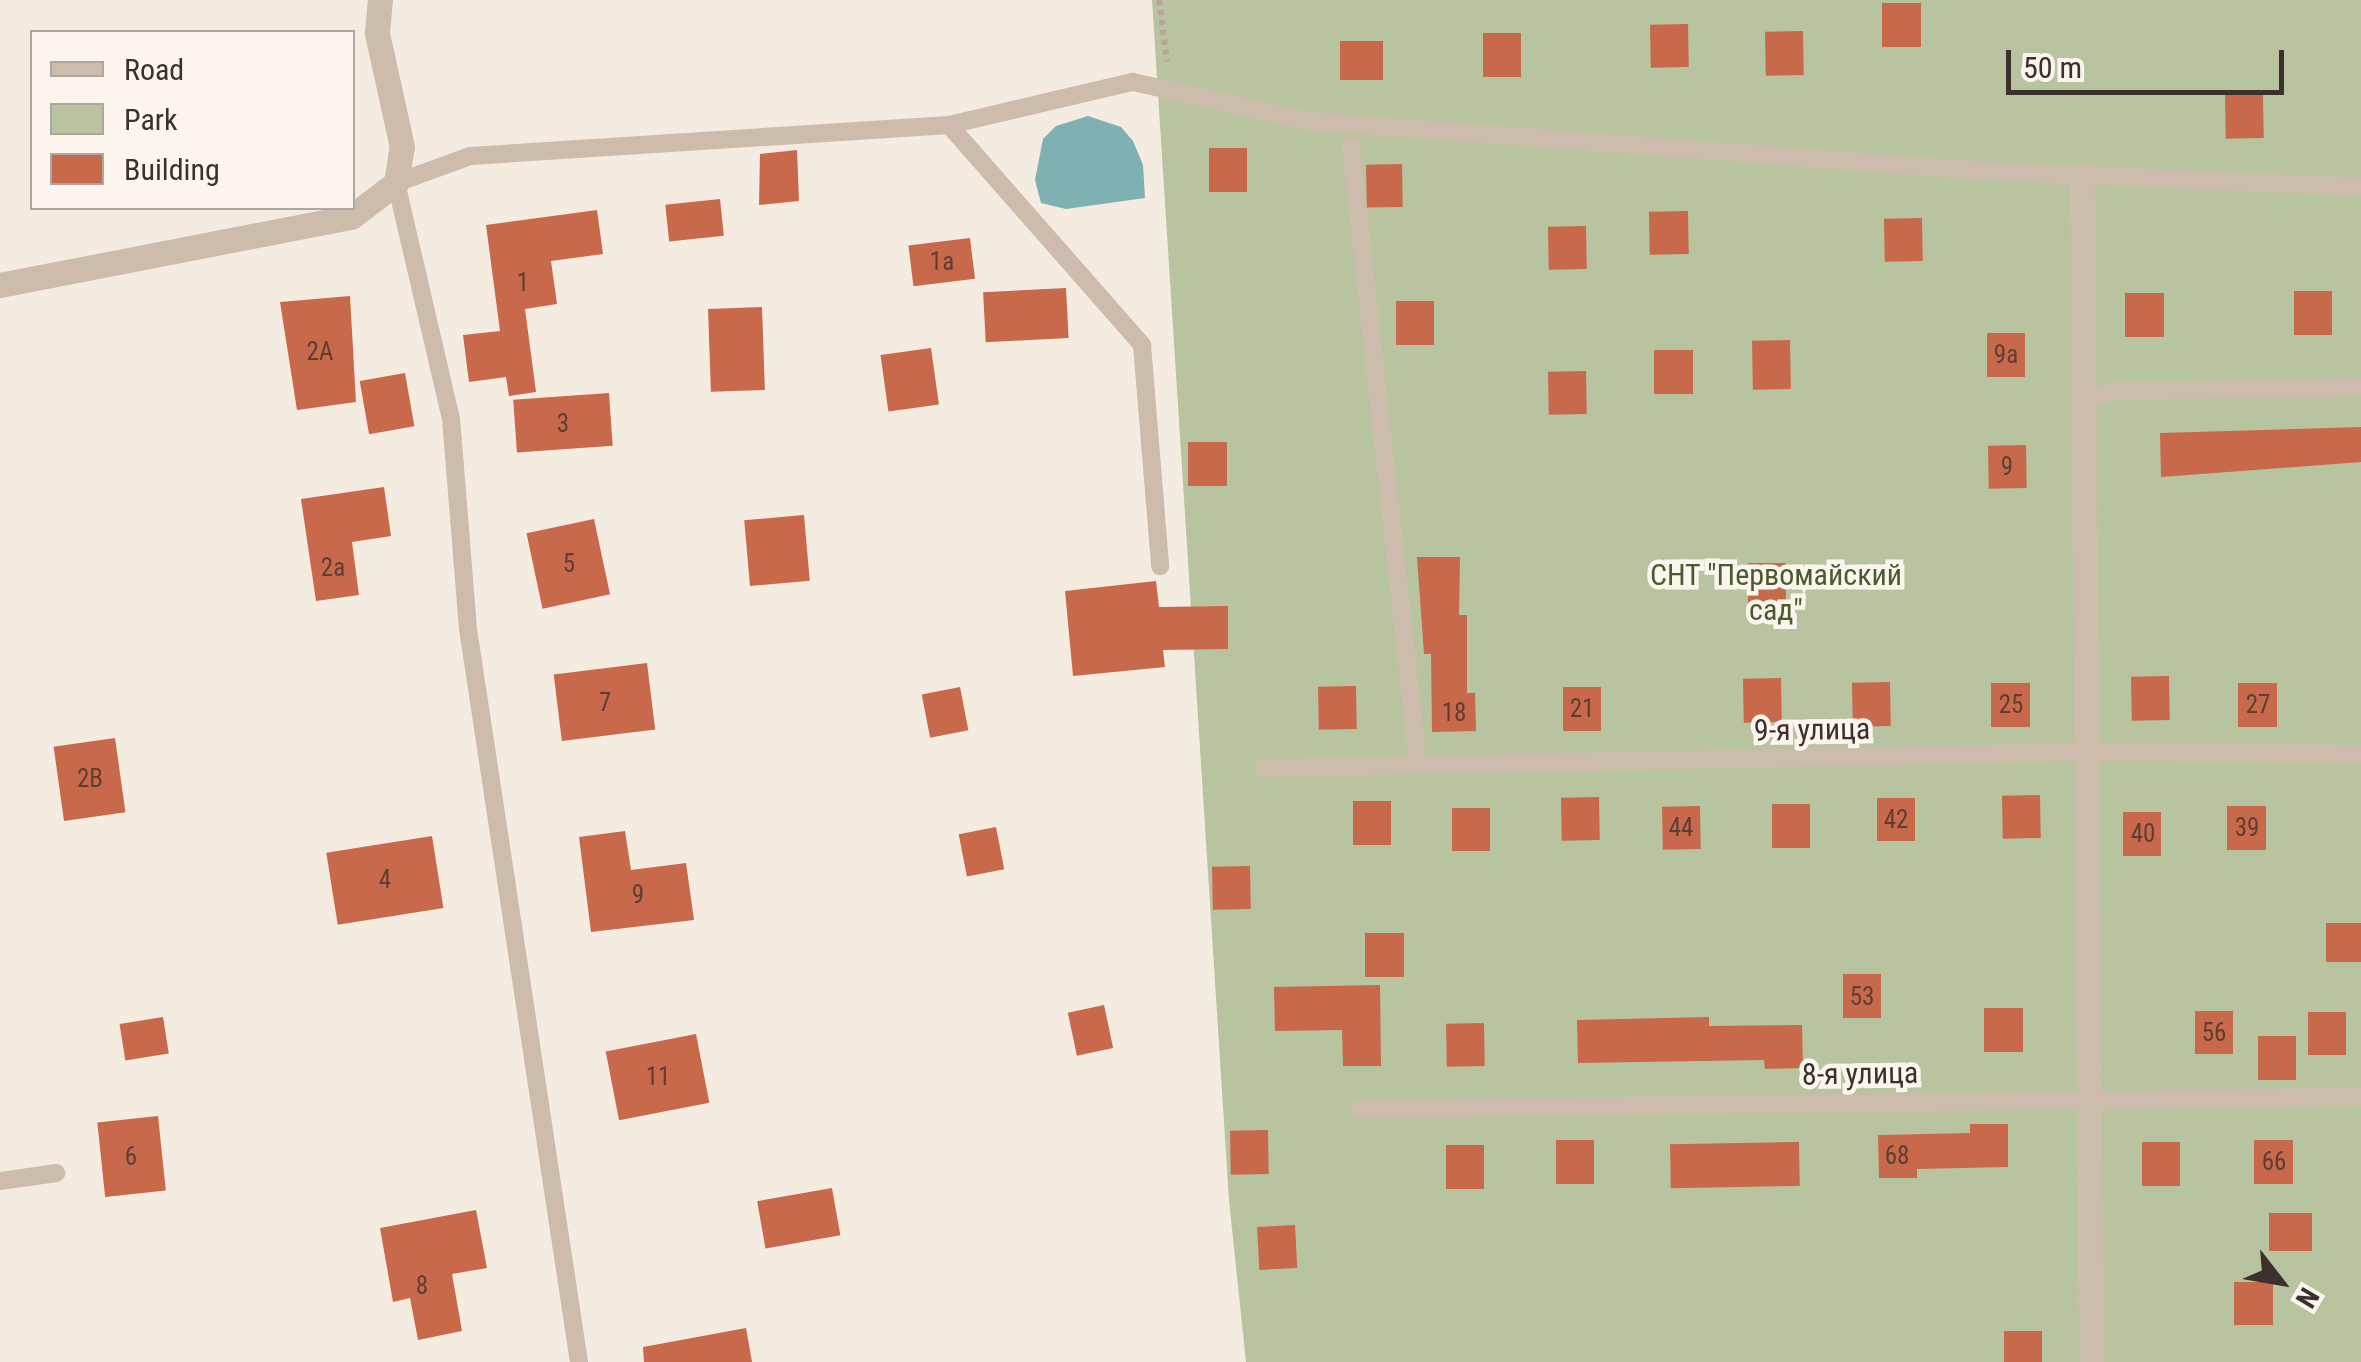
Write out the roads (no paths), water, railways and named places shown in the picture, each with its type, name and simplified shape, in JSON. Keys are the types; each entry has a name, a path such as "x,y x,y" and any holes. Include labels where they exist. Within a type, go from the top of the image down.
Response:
{"street":[{"path":"0,284 351,217 396,183 402,148 377,33 380,0"},
{"path":"2082,174 2091,1362"}],"lane":[{"path":"579,1362 468,629 451,419 396,183 470,156 950,125 1133,82 1308,121 2082,174 2361,187"},
{"path":"950,125 1142,345 1160,566"},
{"path":"1351,146 1418,765"},
{"path":"2084,399 2117,391 2361,387"},
{"name":"9-я улица","path":"1264,768 2087,752 2361,754"},
{"name":"8-я улица","path":"1360,1109 2361,1097"},
{"path":"0,1180 56,1173"}],"water":[{"path":"1088,116 1121,127 1133,141 1143,165 1145,198 1066,209 1041,203 1035,180 1043,139 1056,126"}],"park label":[{"name":"СНТ \"Первомайский сад\"","path":"1776,592"}]}
